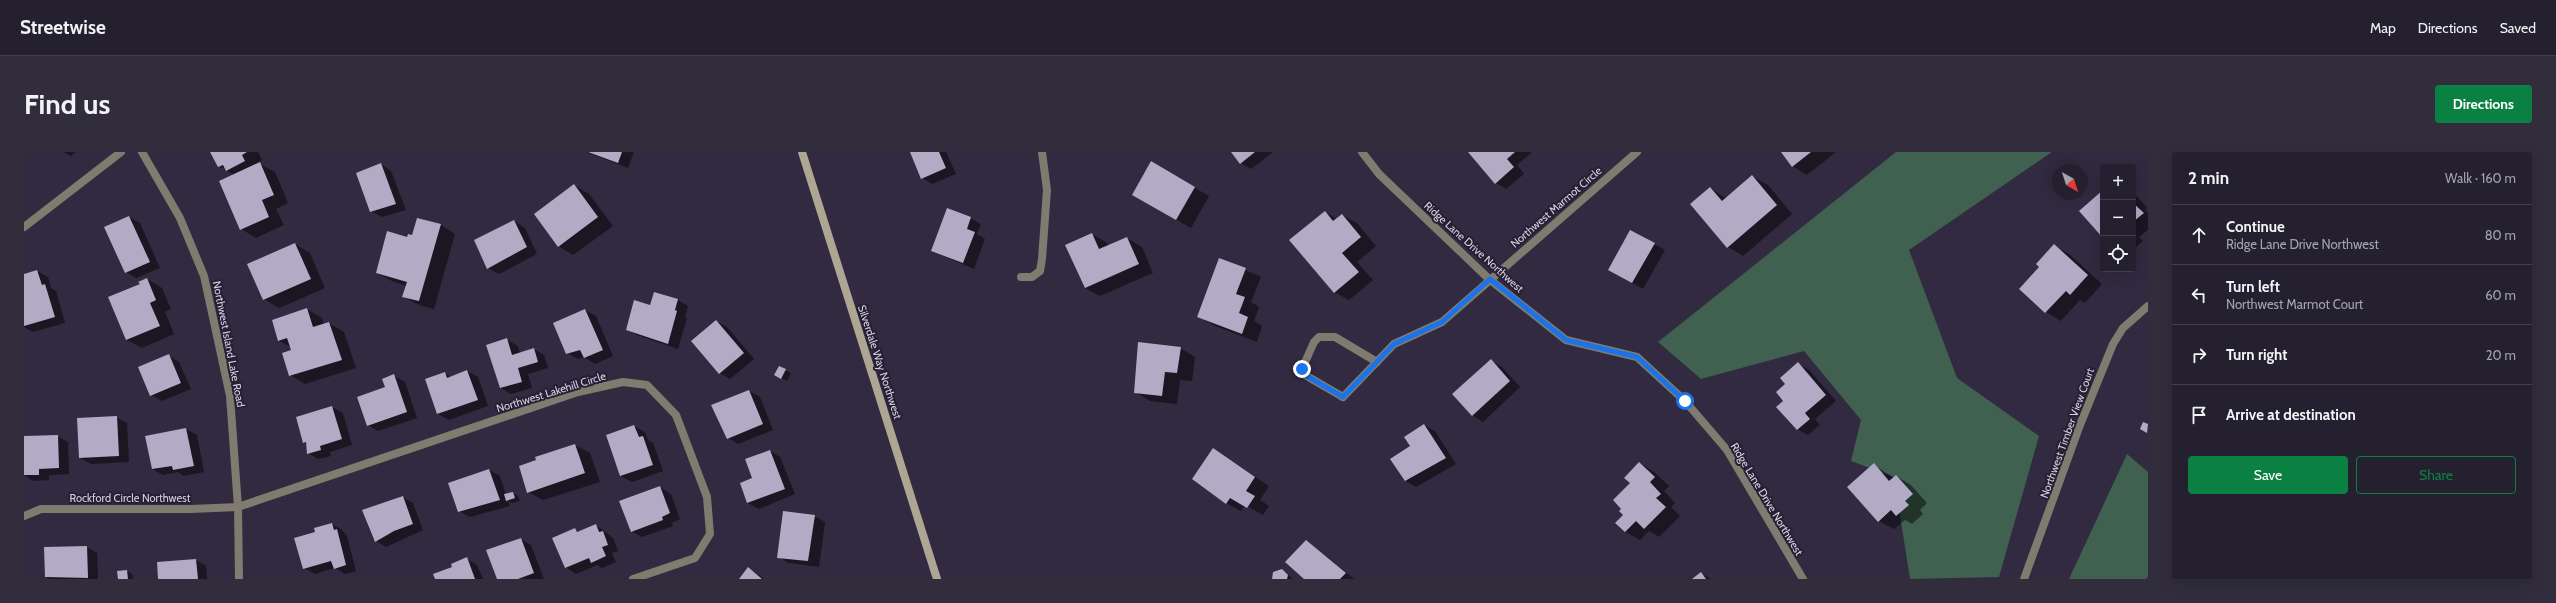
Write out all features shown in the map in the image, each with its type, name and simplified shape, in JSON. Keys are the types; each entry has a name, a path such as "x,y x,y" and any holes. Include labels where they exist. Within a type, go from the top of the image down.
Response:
{"main road":[{"name":"Silverdale Way Northwest","path":"802,152 937,579"}],"street":[{"path":"24,227 122,152"},
{"name":"Northwest Island Lake Road","path":"142,152 180,218 204,276 230,396 238,507 239,579"},
{"path":"1021,277 1032,277 1040,271 1047,190 1042,152"},
{"name":"Ridge Lane Drive Northwest","path":"1362,152 1379,174 1490,279 1566,340 1637,357 1685,401 1727,450 1803,579"},
{"name":"Northwest Marmot Circle","path":"1377,362 1335,337 1319,337 1314,342 1302,369 1305,375 1343,397 1377,362 1394,344 1442,322 1637,152"},
{"name":"Northwest Timber View Court","path":"2024,579 2080,424 2113,344 2124,328 2148,306"},
{"name":"Northwest Lakehill Circle","path":"238,507 578,392 622,382 647,385 676,415 707,498 710,534 695,558 633,579"},
{"name":"Rockford Circle Northwest","path":"24,516 41,509 192,509 238,507"}],"green space":[{"path":"1896,152 2052,152 1909,250 1957,378 2039,436 1999,577 1910,579 1894,477 1851,461 1861,420 1804,351 1701,379 1658,342"},
{"path":"2127,454 2148,472 2148,579 2069,579"}],"building":[{"path":"210,152 247,152 242,155 245,161 226,171 223,165 218,167"},
{"path":"588,152 622,152 618,163"},
{"path":"910,152 939,152 946,168 921,179"},
{"path":"1231,152 1255,152 1240,164"},
{"path":"1468,152 1515,152 1507,159 1514,167 1495,184"},
{"path":"1781,152 1811,152 1792,167"},
{"path":"1151,161 1195,187 1176,220 1132,195"},
{"path":"260,162 274,195 262,200 269,217 240,230 219,181"},
{"path":"381,163 396,204 370,212 356,173"},
{"path":"1752,175 1777,205 1727,248 1690,204 1710,187 1722,201"},
{"path":"574,184 598,217 558,247 534,214"},
{"path":"2100,193 2100,235 2079,211"},
{"path":"2136,206 2144,213 2136,219"},
{"path":"947,208 971,217 967,229 975,232 963,263 931,251"},
{"path":"1325,211 1333,221 1342,214 1361,237 1342,253 1359,272 1334,293 1289,240"},
{"path":"129,216 150,262 125,273 104,227"},
{"path":"417,218 441,224 419,301 402,297 407,282 376,273 387,231 407,237 408,234 412,235"},
{"path":"514,220 527,247 487,269 474,240"},
{"path":"1630,230 1655,243 1632,283 1608,270"},
{"path":"1092,233 1099,249 1127,237 1139,264 1085,288 1065,245"},
{"path":"295,243 311,279 263,300 247,264"},
{"path":"2054,244 2088,275 2070,295 2066,291 2045,313 2019,289 2039,267 2036,264"},
{"path":"1219,258 1246,268 1236,294 1245,297 1239,313 1248,317 1242,334 1197,317"},
{"path":"37,270 42,285 45,284 55,317 24,326 24,274"},
{"path":"147,278 156,300 150,303 160,326 126,340 108,297 140,284 138,282"},
{"path":"654,292 678,299 675,310 677,311 668,344 626,330 634,300 650,305"},
{"path":"307,308 313,327 329,322 342,360 289,376 282,353 291,350 287,338 278,341 272,320"},
{"path":"585,309 603,350 584,358 580,350 566,354 553,323"},
{"path":"716,320 744,353 719,374 691,341"},
{"path":"507,338 512,355 534,348 538,362 518,368 522,382 500,388 486,345"},
{"path":"1138,342 1181,347 1177,373 1165,372 1162,396 1134,393"},
{"path":"169,354 181,383 150,396 138,367"},
{"path":"1491,359 1510,381 1472,416 1452,394"},
{"path":"1798,362 1826,395 1805,413 1810,419 1797,430 1776,407 1783,401 1776,392 1785,384 1780,378"},
{"path":"779,366 786,369 781,379 774,375"},
{"path":"467,370 478,400 437,414 425,379 445,372 447,378"},
{"path":"394,374 407,412 367,426 357,397 385,387 382,379"},
{"path":"749,390 763,424 727,439 711,405"},
{"path":"332,406 342,439 320,446 321,450 307,454 306,442 303,443 296,417"},
{"path":"117,416 119,456 79,458 77,418"},
{"path":"2143,422 2148,424 2147,433 2140,429"},
{"path":"1424,424 1446,458 1405,481 1390,459 1410,446 1404,437"},
{"path":"634,425 639,437 643,436 653,465 620,476 606,435"},
{"path":"186,428 194,466 173,470 172,466 152,469 145,436"},
{"path":"58,435 59,468 39,469 39,475 24,475 24,436"},
{"path":"575,444 585,473 527,493 519,466 536,460 535,457"},
{"path":"1213,448 1255,477 1246,491 1255,496 1247,508 1230,498 1226,504 1192,479"},
{"path":"770,450 785,489 747,503 740,483 752,478 745,459"},
{"path":"1639,462 1655,477 1650,482 1661,494 1656,498 1666,507 1644,529 1636,521 1625,532 1615,523 1623,515 1619,511 1621,509 1613,500 1630,483 1624,478"},
{"path":"1874,463 1889,481 1896,475 1913,494 1905,501 1909,505 1896,516 1891,510 1878,522 1847,487"},
{"path":"489,469 500,500 458,512 448,483"},
{"path":"660,486 670,513 662,517 663,520 631,532 619,501"},
{"path":"513,492 515,498 506,501 504,494"},
{"path":"403,496 413,524 394,531 375,542 362,510"},
{"path":"783,511 815,515 808,561 777,558"},
{"path":"332,523 334,530 337,529 346,565 334,569 331,561 303,569 294,538 315,532 314,528"},
{"path":"596,524 599,532 603,531 608,545 602,547 606,556 591,563 589,558 565,568 552,538 575,528 577,532"},
{"path":"521,538 534,573 518,579 497,579 486,550"},
{"path":"1306,540 1346,573 1340,579 1304,579 1285,562"},
{"path":"87,546 88,578 45,577 44,547"},
{"path":"467,557 475,579 435,579 433,574 452,567 451,564"},
{"path":"196,559 198,579 158,579 157,562"},
{"path":"748,567 762,579 739,579"},
{"path":"1282,569 1288,575 1287,579 1272,579 1273,572"},
{"path":"127,570 128,579 118,579 117,571"},
{"path":"1701,572 1706,579 1692,579"}],"route":[{"path":"1302,369 1305,375 1343,397 1394,344 1442,322 1490,279 1566,340 1637,357 1685,401"}]}
